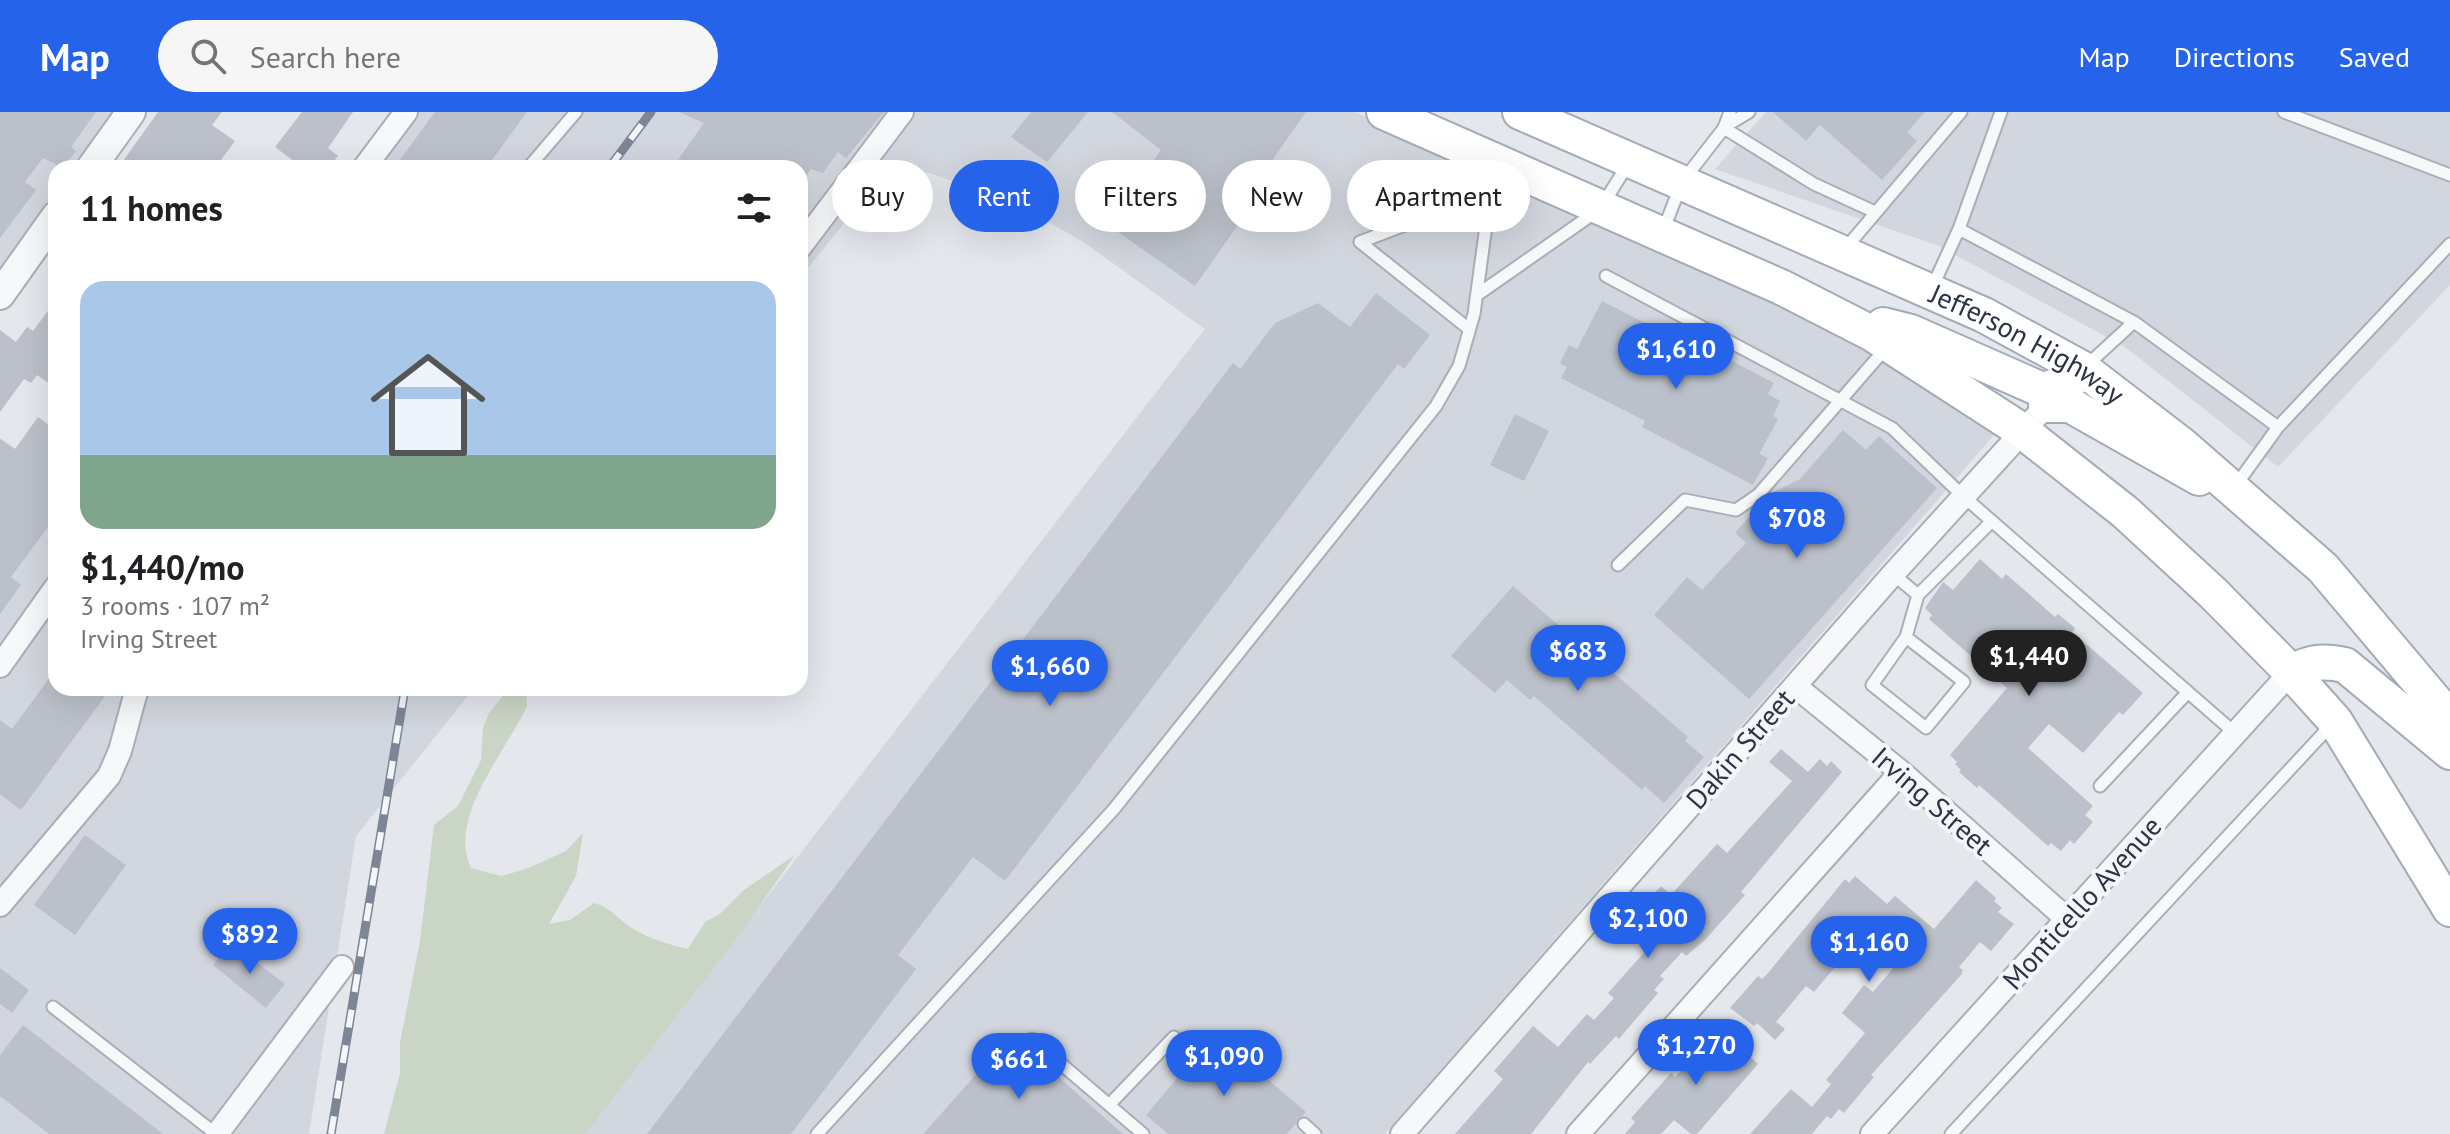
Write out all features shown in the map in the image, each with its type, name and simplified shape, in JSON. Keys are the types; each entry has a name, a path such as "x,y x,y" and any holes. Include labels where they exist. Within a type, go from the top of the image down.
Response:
{"main road":[{"path":"1384,112 1781,287 1889,344 2021,430 2125,512 2213,593 2335,721 2450,909"},
{"name":"Jefferson Highway","path":"1520,112 1984,315 2066,385 2233,488 2323,568 2447,710"},
{"path":"1851,323 1878,324 1911,332 2042,390 2066,385 2070,405 2207,483 2233,488"},
{"path":"2291,672 2310,662 2325,660 2345,665 2450,752"}],"street":[{"path":"97,160 131,112"},
{"path":"370,160 406,112"},
{"path":"808,236 902,112"},
{"path":"0,295 48,228"},
{"name":"Dakin Street","path":"1402,1134 1893,574 2021,430 2066,385"},
{"path":"0,666 48,598"},
{"name":"Monticello Avenue","path":"1872,1134 2291,672"},
{"name":"Irving Street","path":"1795,686 1901,772 2067,919"},
{"path":"0,905 109,776 120,751 135,696"},
{"path":"1578,1134 1901,772"},
{"path":"217,1134 342,967"}],"lane":[{"path":"535,160 576,112"},
{"path":"1661,235 1682,182 1724,128 1730,112"},
{"path":"1724,128 1749,112"},
{"path":"1843,253 1961,112"},
{"path":"1931,291 1959,229 2001,112"},
{"path":"2284,112 2450,175"},
{"path":"1724,128 1814,184 1875,212"},
{"path":"1473,152 1475,160"},
{"path":"1477,295 1600,209 1630,159"},
{"path":"1959,229 2134,322 2278,427"},
{"path":"1386,232 1360,242 1469,329"},
{"path":"817,1134 1114,809 1436,406 1459,366 1477,295 1485,232"},
{"path":"2233,488 2278,427 2450,244"},
{"path":"1606,276 1892,428 1963,496 2236,734"},
{"path":"2066,385 2134,322"},
{"path":"1618,565 1685,500 1736,510 1758,495 1889,344"},
{"path":"1906,637 1964,682 1926,728 1872,685 1906,637 1918,595 1992,521"},
{"path":"1893,574 1918,595"},
{"path":"2100,786 2188,692"},
{"path":"1951,1134 2335,721"},
{"path":"53,1007 217,1134"},
{"path":"1109,1105 1174,1037"},
{"path":"1032,1039 1143,1134"},
{"path":"1304,1124 1315,1134"}],"shaded area":[{"path":"0,112 119,112 85,160 48,160 48,212 0,280"},
{"path":"419,112 1355,112 1457,160 1347,160 1347,232 1530,232 1530,194 1772,300 1922,383 1995,434 1385,1134 584,1134 1205,329 1082,241 1059,228 1059,160 949,160 949,180 933,174 933,160 832,160 832,232 837,232 808,268 808,160 384,160"},
{"path":"1766,112 2450,112 2450,285 2278,467 2125,347 1939,246 1715,169"},
{"path":"0,438 48,472 48,696 468,696 356,836 309,1134 0,1134"}],"green space":[{"path":"503,696 526,696 527,706 473,806 466,848 471,868 501,876 526,869 566,851 583,833 576,876 549,924 570,920 594,903 645,935 688,949 705,922 720,914 744,890 795,855 740,934 585,1134 384,1134 400,1073 400,1043 420,941 434,825 458,806 481,760 483,728 489,713"}],"building":[{"path":"0,112 96,112 71,147 76,151 69,160 43,158 25,182 36,190 0,238"},
{"path":"158,112 222,112 212,125 235,141 221,160 124,160"},
{"path":"302,112 353,112 328,148 338,156 335,160 292,160 275,147"},
{"path":"435,112 527,112 492,160 400,160"},
{"path":"679,112 884,112 846,158 838,152 823,173 811,169 808,173 808,160 678,160 704,123"},
{"path":"1031,112 1088,112 1049,160 1011,137"},
{"path":"1112,112 1306,112 1272,160 1222,160 1222,232 1233,232 1195,286 1118,232 1206,232 1206,160 1154,160 1161,150"},
{"path":"1773,112 1925,112 1907,132 1917,141 1882,180 1820,125 1806,141"},
{"path":"1376,293 1430,335 1404,369 1398,364 1005,881 973,857 898,955 916,969 791,1134 647,1134 1233,363 1240,369 1275,323 1318,303 1350,327"},
{"path":"1602,301 1721,362 1724,357 1774,383 1768,394 1780,401 1773,416 1778,419 1759,454 1768,458 1753,485 1642,427 1645,421 1561,378 1567,367 1560,363 1569,345 1577,349"},
{"path":"48,311 48,383 37,375 31,383 24,379 0,412 0,330 16,342 27,327 33,331"},
{"path":"1515,414 1549,431 1524,481 1490,465"},
{"path":"38,417 48,424 48,527 11,577 21,585 0,614 0,439 15,449"},
{"path":"1843,430 1866,450 1879,436 1937,488 1749,699 1654,615 1687,577 1702,590 1746,543 1735,533 1770,494 1800,479"},
{"path":"1980,559 2002,579 2006,574 2055,617 2058,614 2075,628 2072,632 2143,693 2123,715 2119,712 2083,753 2049,724 2028,748 2093,806 2085,815 2093,822 2074,844 2070,840 2061,851 2051,843 2048,846 1979,785 1977,788 1959,772 1957,762 1950,755 2007,688 1929,619 1932,615 1925,608 1943,582 1953,590"},
{"path":"1513,586 1688,737 1685,741 1704,757 1664,803 1645,786 1642,790 1534,696 1530,700 1507,680 1495,693 1451,656"},
{"path":"48,680 48,696 105,696 21,810 0,794 0,720 12,729"},
{"path":"1781,749 1808,772 1820,759 1827,766 1831,761 1842,772 1741,892 1745,895 1705,940 1686,956 1682,952 1660,976 1664,979 1654,990 1658,993 1619,1039 1616,1036 1590,1064 1588,1062 1531,1134 1455,1134 1503,1079 1494,1071 1533,1026 1558,1047 1587,1014 1594,1020 1614,998 1608,993 1666,928 1642,907 1661,886 1671,895 1717,844 1727,853 1792,781 1769,762"},
{"path":"85,835 126,865 75,935 34,905"},
{"path":"1855,876 1887,904 1895,896 1934,929 1976,880 1996,898 1994,901 2002,908 1998,912 2014,924 1991,951 1980,942 1959,967 1963,970 1961,975 1871,1075 1874,1077 1844,1113 1839,1109 1831,1119 1827,1116 1812,1134 1750,1134 1791,1089 1812,1107 1831,1084 1826,1080 1865,1033 1842,1013 1864,985 1873,992 1895,966 1852,928 1825,958 1835,967 1814,992 1806,986 1776,1022 1785,1029 1775,1040 1757,1023 1754,1026 1730,1008 1758,976 1762,979 1768,973 1845,879 1849,883"},
{"path":"227,947 239,957 243,952 285,984 266,1008 213,965"},
{"path":"0,968 29,990 12,1013 0,1004"},
{"path":"1715,1024 1758,1064 1697,1134 1691,1134 1674,1120 1661,1134 1625,1134 1635,1122 1631,1118 1671,1073 1675,1077 1697,1054 1692,1050"},
{"path":"23,1025 163,1134 49,1134 0,1096 0,1055"},
{"path":"1215,1034 1306,1112 1287,1134 1168,1134 1146,1115"},
{"path":"1011,1035 1123,1134 923,1134"}],"railway":[{"path":"615,160 651,112"},
{"path":"331,1134 404,696"}]}
